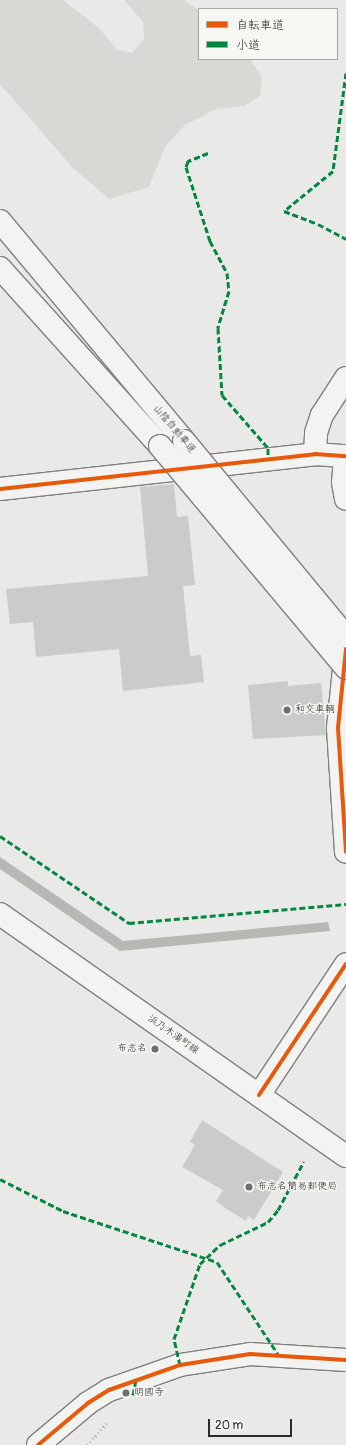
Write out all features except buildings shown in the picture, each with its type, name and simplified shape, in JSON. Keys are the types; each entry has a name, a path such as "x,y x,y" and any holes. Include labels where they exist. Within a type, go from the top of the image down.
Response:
{"main road":[{"name":"山陰自動車道","path":"0,221 346,637"},
{"path":"0,268 160,446 346,668"},
{"path":"315,454 316,433 322,415 346,378"},
{"path":"0,489 315,454 346,456 343,482 346,499"},
{"path":"346,649 338,728 346,852"},
{"name":"浜乃木湯町線","path":"0,914 346,1156"},
{"path":"259,1094 346,964"},
{"path":"38,1445 88,1403 109,1390 180,1365 250,1354 346,1360"}],"shaded area":[{"path":"0,0 63,0 99,28 117,50 132,53 144,39 143,22 124,0 184,0 198,9 198,60 251,60 262,78 260,96 244,106 216,109 185,125 165,147 149,187 109,199 72,167 0,84"},
{"path":"0,857 123,941 328,922 330,931 120,951 0,869"}],"marked path":[{"path":"346,73 333,171 284,211 318,224 346,239"},
{"path":"208,153 188,161 186,167 210,241 227,273 229,291 218,328 222,395 268,448 268,459"},
{"path":"0,836 129,923 346,904"},
{"path":"180,1365 174,1339 200,1264 220,1245 268,1222 278,1210 304,1161"},
{"path":"0,1179 63,1211 217,1262 278,1354"},
{"path":"133,1395 136,1380"}],"cycle path":[{"path":"0,489 315,454 346,456"},
{"path":"346,649 338,728 346,852"},
{"path":"259,1095 346,964"},
{"path":"38,1445 88,1403 109,1390 180,1365 250,1354 346,1360"}],"place":[{"name":"和交車輌","path":"287,710"},
{"name":"布志名","path":"155,1049"},
{"name":"布志名簡易郵便局","path":"249,1187"},
{"name":"明國寺","path":"126,1393"}]}
